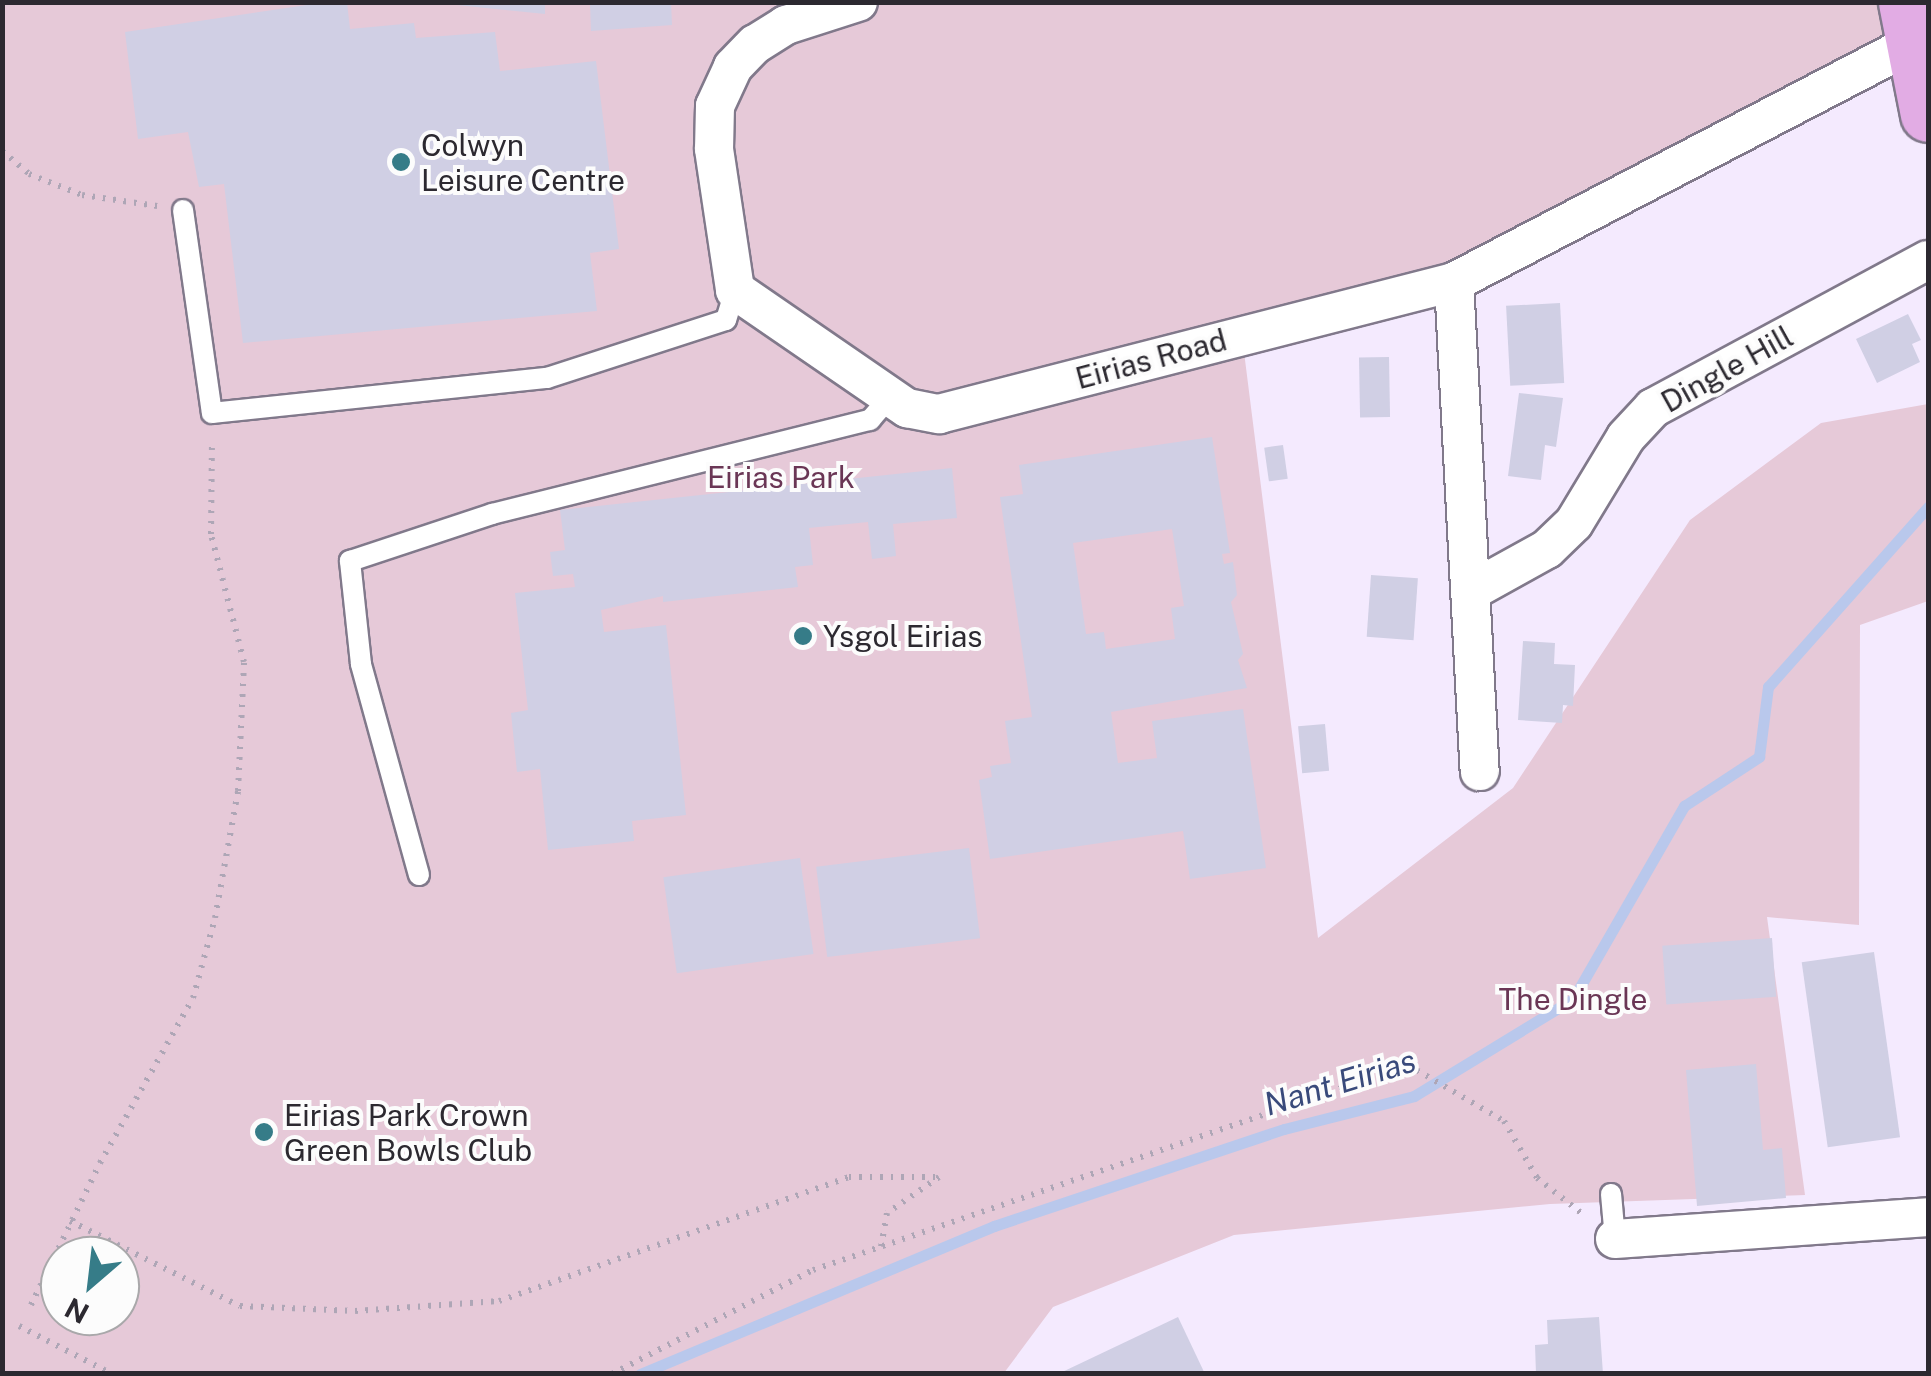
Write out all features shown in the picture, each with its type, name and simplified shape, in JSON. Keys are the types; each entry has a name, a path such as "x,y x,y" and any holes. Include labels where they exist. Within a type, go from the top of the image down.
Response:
{"main road":[{"path":"1911,22 1928,114"}],"street":[{"path":"735,290 714,148 715,106 733,66 755,44 786,25 858,2"},
{"name":"Eirias Road","path":"735,290 890,397 939,414 1454,282 1911,22"},
{"name":"Dingle Hill","path":"1470,592 1547,549 1574,523 1626,437 1653,408 1928,260"},
{"path":"1454,282 1480,770"},
{"path":"1616,1239 1928,1217"}],"lane":[{"path":"183,210 212,413 547,378 726,320 735,290"},
{"path":"419,875 361,664 350,561 492,514 870,420 890,397"},
{"path":"1611,1194 1616,1239"}],"path":[{"path":"2,151 29,174 82,195 183,210"},
{"path":"31,1305 70,1221 193,998 238,790 244,662 211,534 212,413"},
{"path":"612,1374 813,1270 1408,1065 1504,1120 1537,1178 1616,1239"},
{"path":"70,1221 240,1306 355,1311 499,1301 850,1177 940,1177 887,1214 882,1246"},
{"path":"19,1326 112,1374"}],"green space":[{"name":"Eirias Park","path":"3,3 1906,3 1915,42 1404,293 1242,336 1318,938 1513,788 1690,520 1821,423 1928,404 1928,601 1860,625 1859,925 1767,917 1805,1195 1550,1204 1234,1235 1053,1307 1004,1373 3,1374"}],"building":[{"name":"Colwyn Leisure Centre","path":"347,2 350,29 414,23 416,38 495,32 500,71 596,61 619,249 590,253 597,311 243,343 224,184 199,187 188,132 138,139 125,32"},
{"path":"428,2 545,2 545,14"},
{"path":"590,2 671,2 672,25 591,31"},
{"path":"1560,303 1564,383 1510,386 1506,306"},
{"path":"1908,314 1921,340 1912,344 1920,362 1877,383 1856,339"},
{"path":"1389,357 1390,417 1360,418 1359,358"},
{"path":"1519,393 1563,398 1556,447 1545,445 1541,480 1508,476"},
{"path":"1212,437 1230,553 1222,554 1224,564 1233,562 1237,595 1231,602 1243,654 1238,660 1247,688 1111,712 1118,763 1157,758 1152,721 1243,709 1266,868 1190,879 1183,831 990,859 979,780 992,777 990,766 1011,763 1005,721 1032,717 1000,497 1023,494 1019,465","holes":["1172,529 1184,606 1171,608 1175,639 1106,649 1104,632 1086,634 1073,543"]},
{"path":"1283,445 1288,479 1269,481 1264,448"},
{"path":"952,468 957,518 893,524 896,556 872,559 868,522 809,528 813,565 795,567 798,587 663,602 663,596 601,610 604,632 666,625 686,815 632,821 634,841 548,850 540,769 517,772 511,713 528,710 515,593 575,587 573,574 553,576 550,552 565,550 560,510"},
{"path":"1371,575 1418,578 1414,640 1367,637"},
{"path":"1523,641 1555,643 1554,664 1575,665 1573,706 1563,705 1562,723 1518,720"},
{"path":"1325,724 1329,771 1302,773 1298,726"},
{"path":"969,848 980,938 827,957 816,867"},
{"path":"800,858 813,954 677,973 663,877"},
{"path":"1772,938 1776,997 1666,1005 1662,946"},
{"path":"1874,952 1900,1137 1828,1147 1802,962"},
{"path":"1756,1064 1763,1150 1782,1148 1786,1198 1697,1206 1686,1070"},
{"path":"1178,1317 1205,1374 1058,1374"},
{"path":"1599,1317 1603,1374 1536,1374 1535,1345 1548,1344 1547,1320"}],"waterway":[{"name":"Nant Eirias","path":"640,1374 994,1226 1284,1129 1414,1096 1573,999 1684,806 1759,757 1768,687 1928,507"}],"place":[{"name":"Colwyn Leisure Centre","path":"401,162"},
{"name":"Ysgol Eirias","path":"803,636"},
{"name":"Eirias Park Crown Green Bowls Club","path":"264,1132"}],"park label":[{"name":"The Dingle","path":"1573,999"}]}
